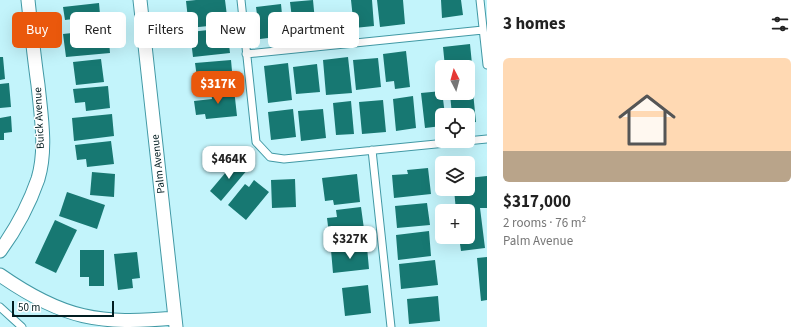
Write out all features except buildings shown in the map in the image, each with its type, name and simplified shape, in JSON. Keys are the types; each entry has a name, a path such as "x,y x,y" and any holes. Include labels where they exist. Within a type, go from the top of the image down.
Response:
{"street":[{"name":"Buick Avenue","path":"0,251 16,229 29,202 38,177 42,151 42,125 28,0"},
{"name":"Palm Avenue","path":"140,0 175,322"},
{"path":"0,275 22,291 45,304 75,314 114,321 175,322"}],"lane":[{"path":"241,0 256,142 270,157 284,159 487,139"},
{"path":"480,0 487,65"},
{"path":"246,54 483,30"},
{"path":"372,150 391,327"},
{"path":"0,307 22,327"}]}
